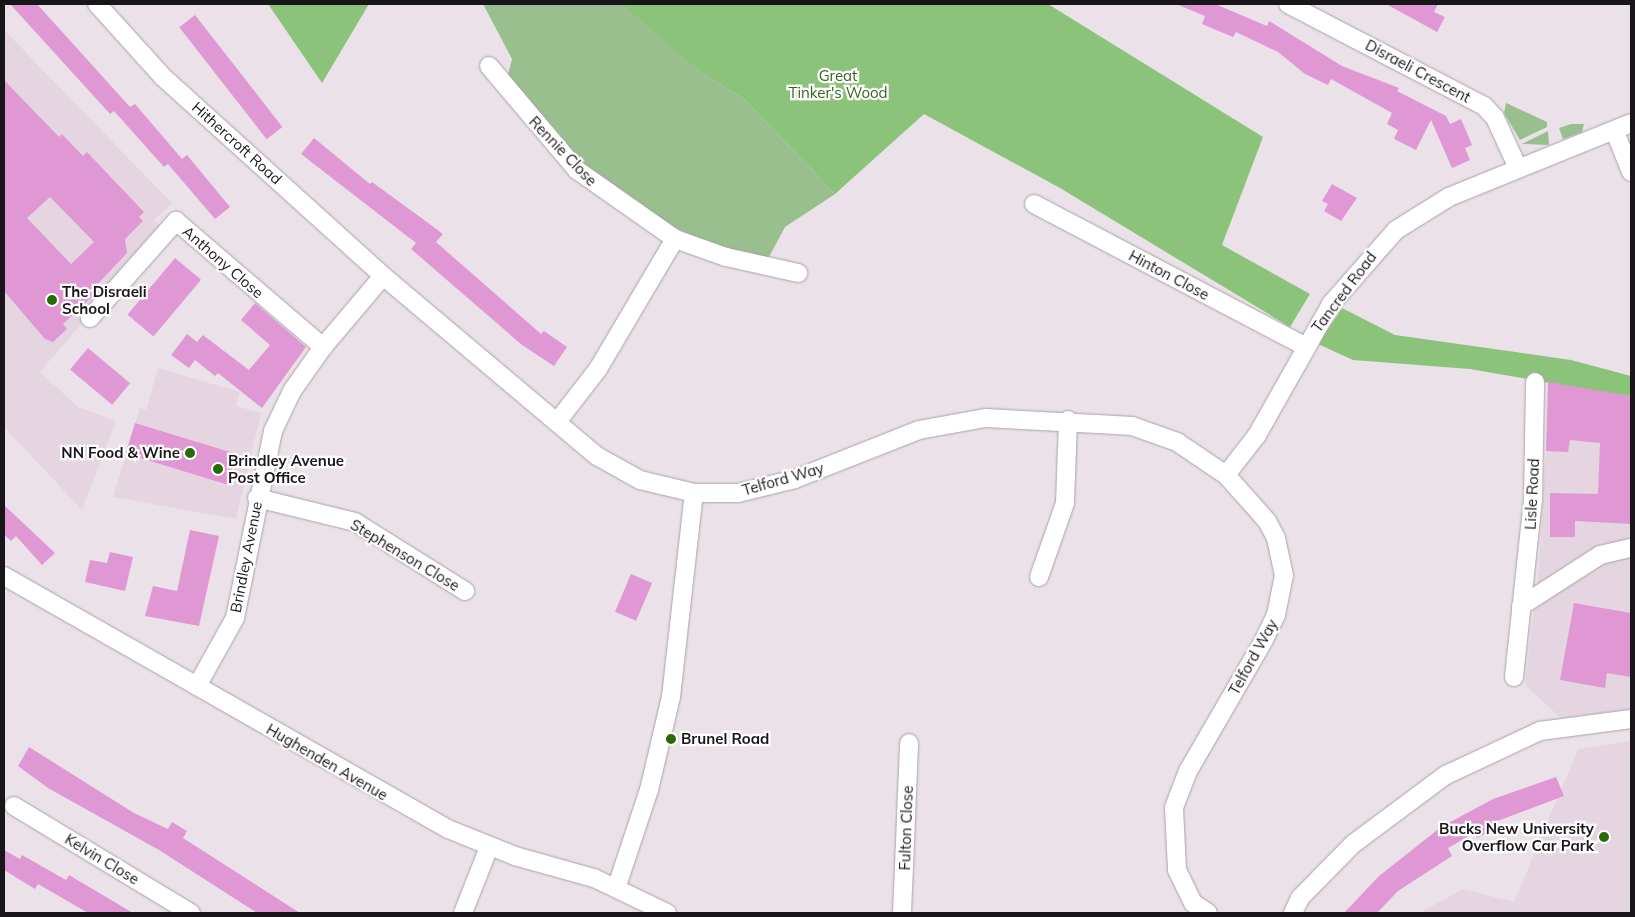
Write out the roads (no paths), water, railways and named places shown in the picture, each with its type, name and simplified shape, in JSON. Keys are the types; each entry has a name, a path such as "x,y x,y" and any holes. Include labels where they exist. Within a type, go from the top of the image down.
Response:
{"street":[{"name":"Hithercroft Road","path":"96,4 163,77 383,276"},
{"name":"Disraeli Crescent","path":"1288,4 1484,106 1495,118 1518,168"},
{"name":"Rennie Close","path":"489,66 577,170 675,239 726,257 798,273"},
{"name":"Tancred Road","path":"1226,475 1257,435 1304,346 1355,273 1396,230 1449,197 1631,124"},
{"path":"1615,132 1631,172"},
{"name":"Hinton Close","path":"1034,204 1304,346"},
{"name":"Anthony Close","path":"90,318 176,221 323,347"},
{"path":"557,422 598,369 675,239"},
{"name":"Brindley Avenue","path":"198,686 235,618 256,498 273,431 292,391 323,347 383,276"},
{"name":"Telford Way","path":"383,276 616,469 667,489 694,493 738,493 795,479 882,442 940,424 986,418 1068,420 1154,432 1203,458 1226,475 1267,521 1276,538 1284,575 1276,615 1264,640 1188,770 1174,808 1177,870 1193,903 1208,913"},
{"name":"Lisle Road","path":"1514,677 1533,500 1535,382"},
{"path":"1039,577 1065,503 1068,420"},
{"path":"617,886 649,790 671,697 694,493"},
{"name":"Stephenson Close","path":"256,498 354,522 465,591"},
{"path":"1521,606 1600,555 1631,548"},
{"name":"Hughenden Avenue","path":"4,576 383,794 489,847 617,886 667,913"},
{"path":"1293,913 1300,898 1353,844 1446,775 1540,731 1631,719"},
{"name":"Fulton Close","path":"902,913 910,743"},
{"name":"Kelvin Close","path":"14,806 191,913"},
{"path":"463,913 489,847"}],"place":[{"name":"The Disraeli School","path":"52,300"},
{"name":"NN Food & Wine","path":"190,453"},
{"name":"Brindley Avenue Post Office","path":"218,469"},
{"name":"Brunel Road","path":"671,739"},
{"name":"Bucks New University Overflow Car Park","path":"1604,837"}],"park label":[{"name":"Great Tinker's Wood","path":"838,84"}]}
